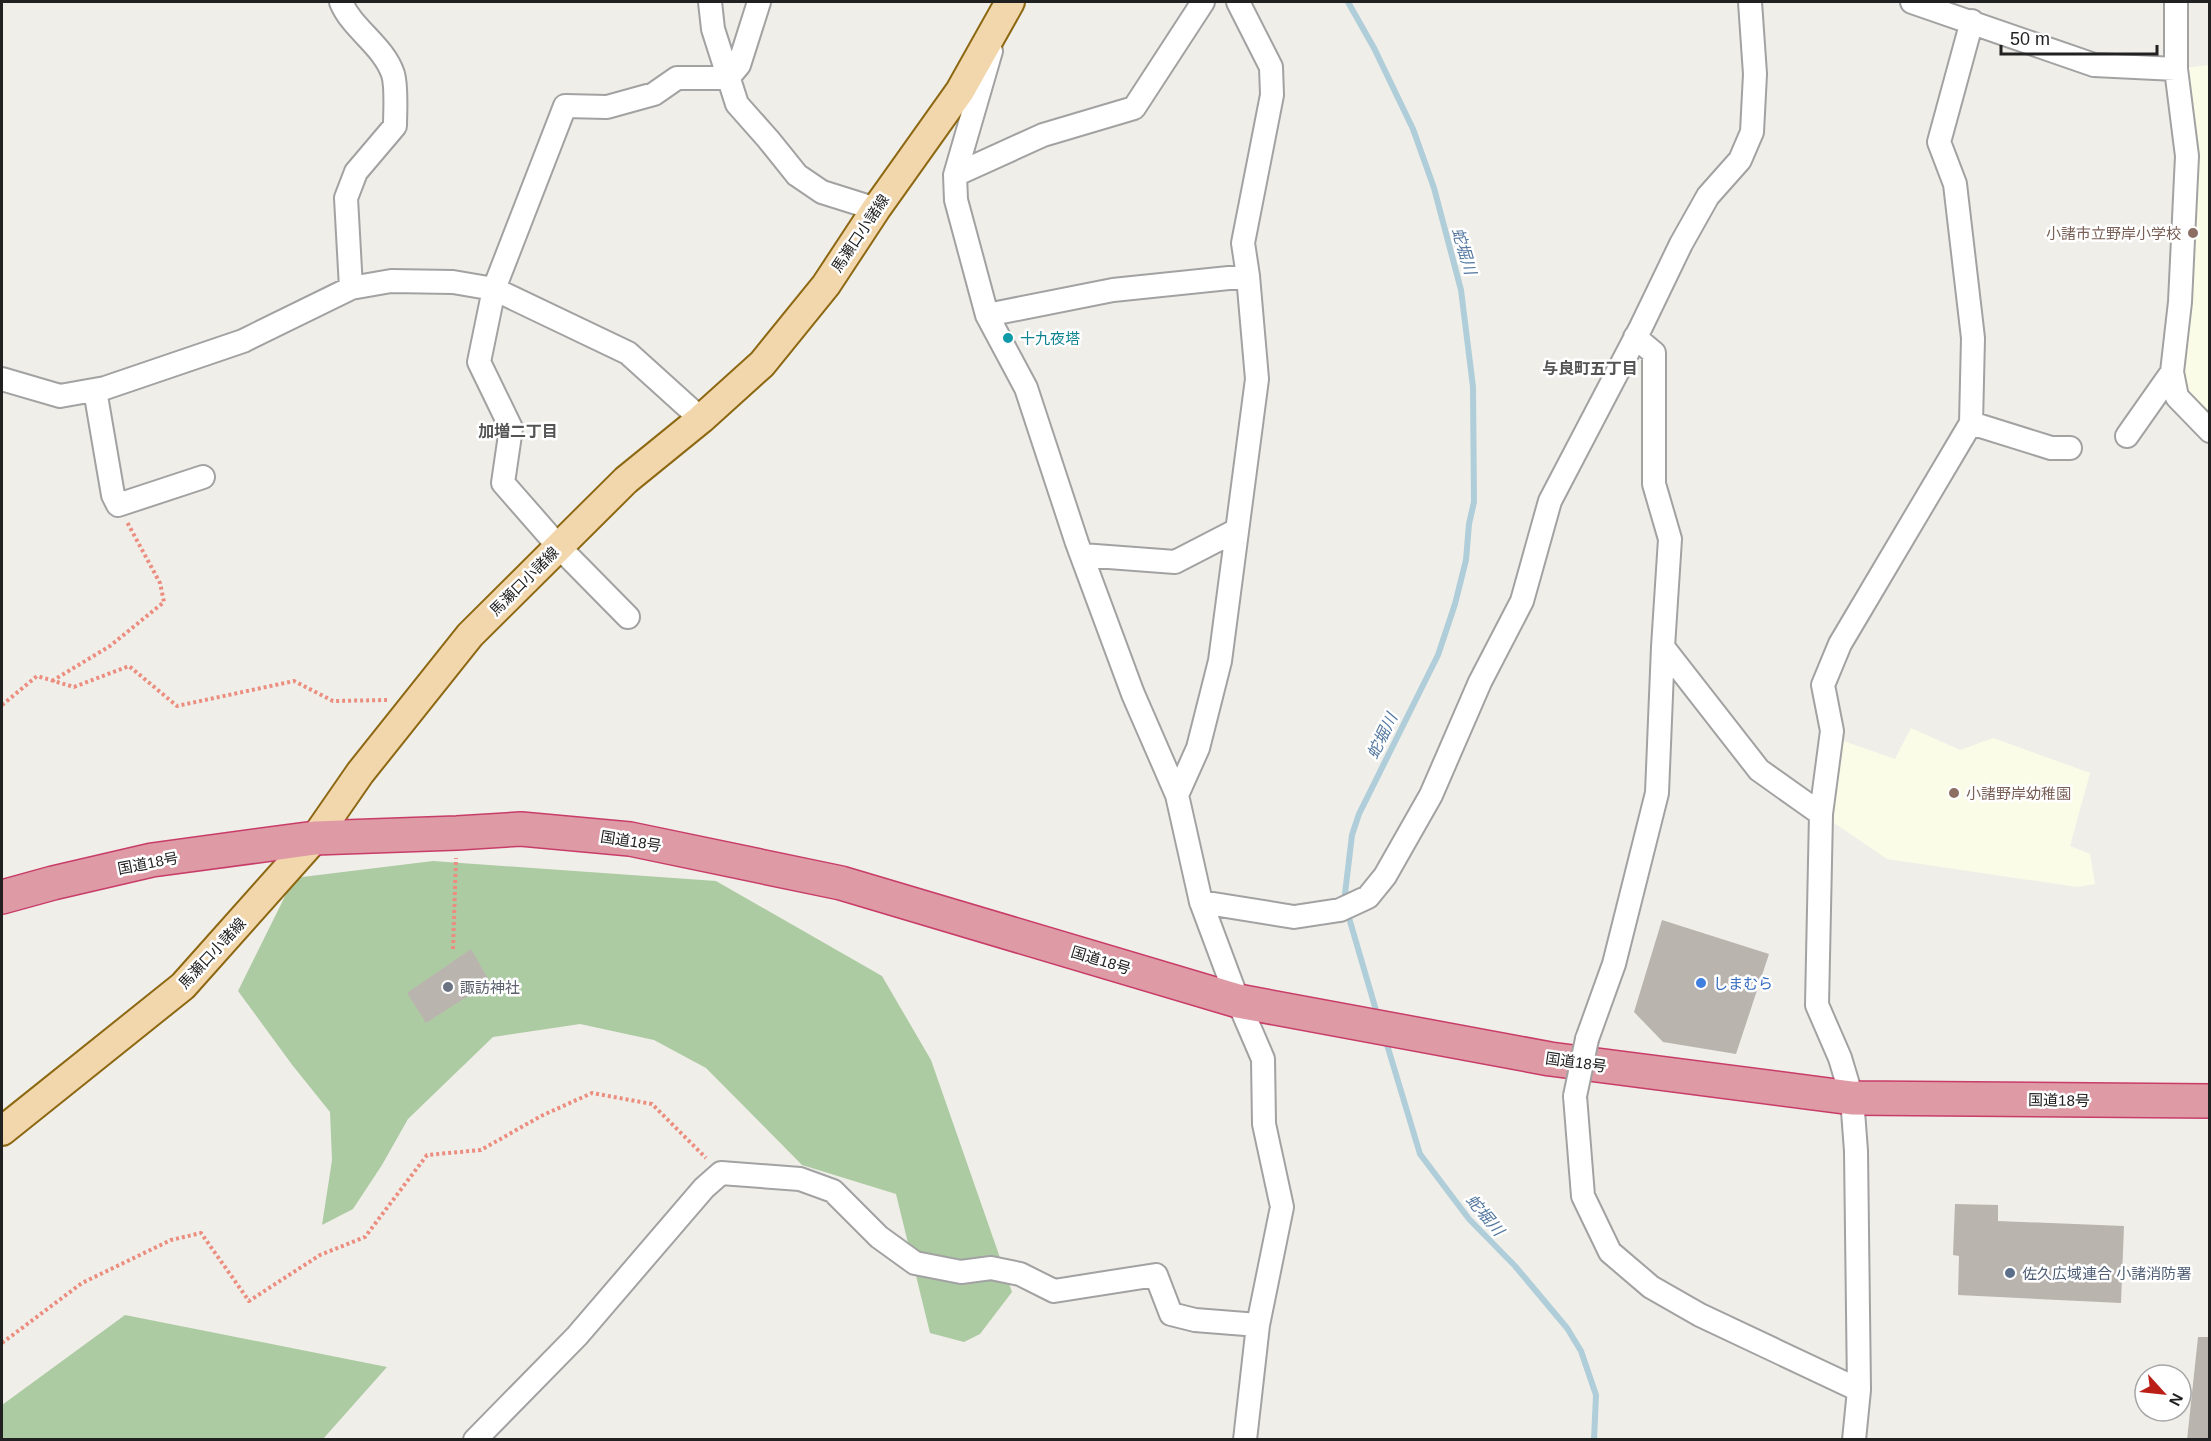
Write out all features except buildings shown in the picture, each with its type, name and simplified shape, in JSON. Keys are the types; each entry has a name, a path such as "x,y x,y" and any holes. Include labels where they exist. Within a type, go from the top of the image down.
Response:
{"highway":[{"name":"国道18号","path":"2,897 152,860 315,838 521,829 630,838 841,883 1238,1001 1550,1059 1852,1098 2210,1101"}],"main road":[{"name":"馬瀬口小諸線","path":"2,1131 183,986 315,838 360,773 470,635 626,480 701,419 762,364 826,285 876,209 960,91 1005,13"}],"street":[{"path":"341,2 346,12 378,50 393,74 395,126 356,172 346,198 351,288"},
{"path":"710,2 713,28 737,104 796,175 822,192 876,209"},
{"path":"628,617 559,547 503,483 511,428 479,362 494,289 565,106 607,107 654,94 677,78 728,78 739,65 759,2"},
{"path":"955,175 1043,135 1134,108 1203,2"},
{"path":"1177,795 1198,748 1220,661 1257,379 1243,243 1272,86 1271,67 1238,2"},
{"path":"1201,902 1294,917 1341,910 1368,897 1385,876 1431,795 1480,682 1522,601 1550,501 1681,244 1708,196 1740,160 1752,132 1755,74 1750,2"},
{"path":"1912,2 2094,65 2176,69"},
{"path":"2176,2 2176,69 2187,156 2180,302 2172,372 2177,397 2210,431"},
{"path":"1005,13 955,175 956,200 987,315 1026,388 1082,555 1133,694 1177,795 1201,902 1238,1001 1263,1059 1264,1124 1282,1207 1258,1325 1245,1440"},
{"path":"1854,1440 1858,1390 1856,1151 1852,1098 1840,1058 1817,1005 1821,814 1832,731 1823,685 1840,644 1971,423 1973,338 1955,184 1939,142 1972,21"},
{"path":"987,315 1113,290 1248,276"},
{"path":"2,379 60,396 94,390 243,341 351,288 402,281 453,282 494,289 628,353 701,419"},
{"path":"1635,338 1654,353 1654,484 1670,539 1657,793 1614,964 1587,1039 1575,1096 1583,1196 1610,1252 1651,1287 1700,1315 1858,1390"},
{"path":"2127,436 2172,372"},
{"path":"94,390 113,495 118,505 203,477"},
{"path":"1971,423 2051,447 2070,448"},
{"path":"1082,555 1175,562 1237,530"},
{"path":"1663,647 1759,770 1821,814"},
{"path":"475,1440 577,1336 704,1188 721,1173 800,1179 833,1191 879,1238 915,1263 961,1272 991,1268 1020,1274 1054,1291 1156,1275 1171,1314 1195,1320 1258,1325"}],"path":[{"path":"52,681 110,646 164,602 160,583 118,505"},
{"path":"2,705 37,676 74,687 129,666 177,706 294,681 333,701 387,700 396,696"},
{"path":"453,949 457,833"},
{"path":"2,1343 82,1283 171,1240 201,1233 249,1301 320,1255 365,1237 427,1155 481,1150 541,1116 592,1093 652,1104 721,1173"}],"shaded area":[{"name":"小諸市立野岸小学校","path":"2209,65 2209,423 2177,397 2176,69"},
{"name":"小諸野岸幼稚園","path":"1911,728 1960,750 1993,738 2090,773 2070,846 2090,854 2095,884 2077,887 1887,859 1821,814 1832,737 1895,759"}],"green space":[{"path":"433,861 716,881 882,976 931,1060 1012,1292 980,1334 964,1342 930,1333 896,1194 802,1165 706,1068 654,1040 580,1024 493,1037 408,1119 382,1165 353,1209 322,1225 332,1160 330,1112 238,991 294,878"},
{"path":"125,1315 387,1367 323,1439 2,1439 2,1405"}],"waterway":[{"name":"蛇堀川","path":"1344,902 1352,835 1359,814 1438,655 1455,604 1466,560 1469,524 1474,502 1473,387 1461,290 1434,188 1413,129 1374,48 1348,2"},
{"name":"蛇堀川","path":"1347,911 1378,1017"},
{"name":"蛇堀川","path":"1385,1038 1420,1154 1469,1219 1515,1266 1567,1328 1581,1351 1596,1395 1594,1440"}],"place":[{"name":"小諸市立野岸小学校","path":"2193,233"},
{"name":"十九夜塔","path":"1008,338"},
{"name":"小諸野岸幼稚園","path":"1954,793"},
{"name":"しまむら","path":"1701,983"},
{"name":"諏訪神社","path":"448,987"},
{"name":"佐久広域連合 小諸消防署","path":"2010,1273"}],"district":[{"name":"与良町五丁目","path":"1590,368"},
{"name":"加増二丁目","path":"518,431"}]}
